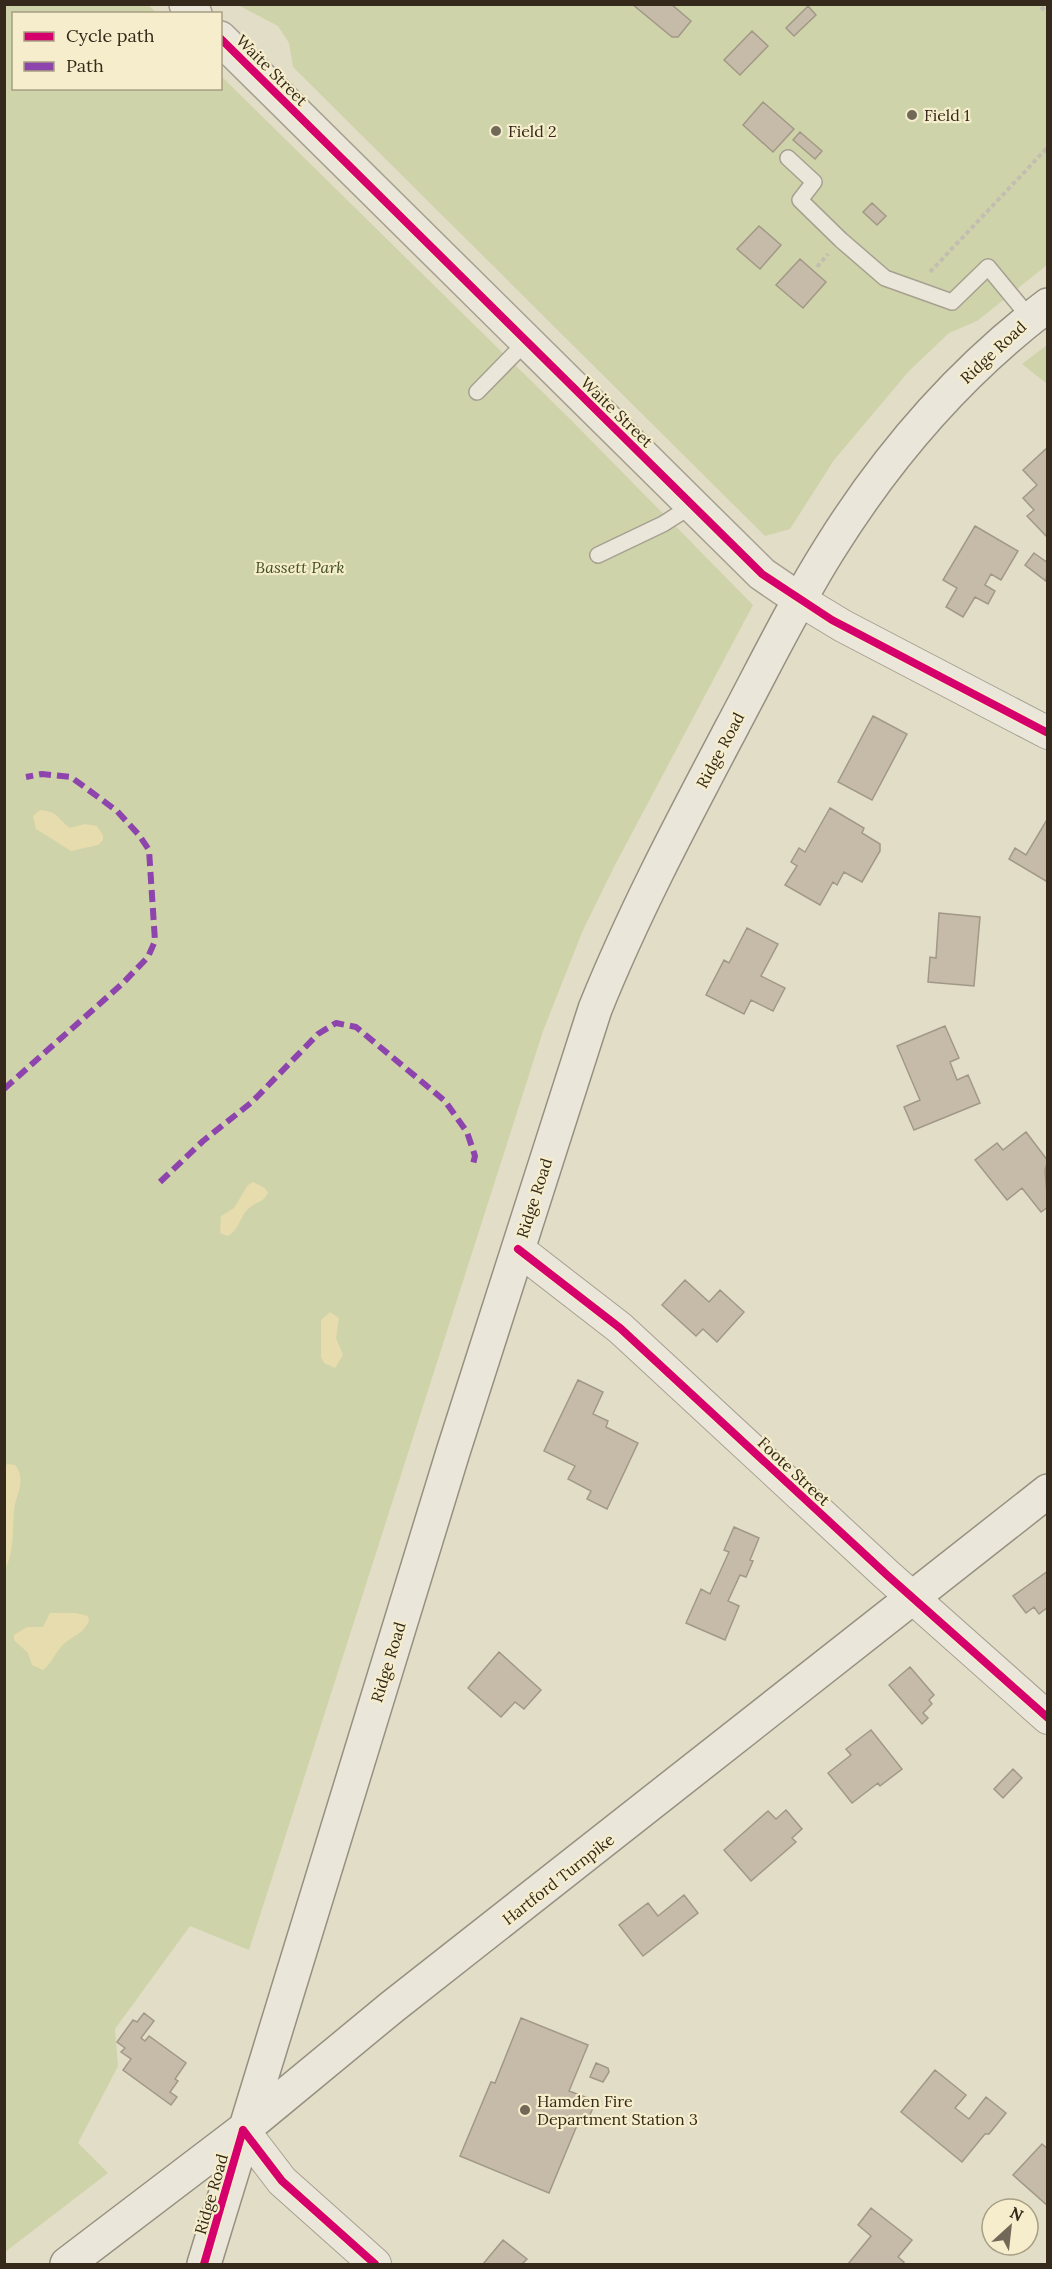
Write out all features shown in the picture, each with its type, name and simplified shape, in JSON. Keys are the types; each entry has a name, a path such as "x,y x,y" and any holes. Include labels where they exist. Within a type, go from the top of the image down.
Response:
{"main road":[{"name":"Waite Street","path":"222,40 762,574 800,600"},
{"name":"Ridge Road","path":"204,2265 243,2130 518,1249 595,1009 612,967 654,878 800,600 831,546 904,443 987,356 1039,312"},
{"name":"Hartford Turnpike","path":"67,2265 243,2130 369,2026 1047,1491"}],"street":[{"name":"Waite Street","path":"800,600 843,626 1047,733"},
{"name":"Foote Street","path":"518,1249 620,1328 1047,1718"},
{"path":"243,2130 290,2188 375,2265"}],"lane":[{"path":"788,158 814,182 800,200 885,278 914,291 952,302 988,267 1039,312"},
{"path":"477,392 526,342"},
{"path":"598,555 663,524 693,506"}],"path":[{"path":"1041,7 1047,13"},
{"path":"914,291 1047,147"}],"green space":[{"name":"Bassett Park","path":"5,5 148,5 156,12 12,12 12,90 222,90 222,77 572,421 753,605 615,865 583,930 543,1031 249,1950 190,1926 115,2029 118,2066 78,2143 108,2173 5,2252"},
{"path":"238,5 1047,5 1047,265 977,321 949,333 909,371 834,460 790,529 765,536 293,67 289,43 278,26"},
{"path":"1047,345 1047,384 1022,364"}],"sand":[{"path":"40,810 55,814 70,828 85,824 97,826 103,835 103,840 98,845 71,851 36,829 33,816"},
{"path":"253,1182 265,1188 268,1193 249,1208 236,1229 228,1236 220,1233 221,1216 234,1208 248,1185"},
{"path":"330,1312 339,1318 336,1338 343,1355 335,1368 324,1363 321,1357 321,1320"},
{"path":"15,1465 20,1476 20,1487 14,1510 12,1547 5,1569 4,1466"},
{"path":"50,1613 76,1613 88,1616 89,1620 84,1629 61,1647 43,1670 32,1665 28,1653 14,1640 14,1635 27,1627 43,1627"}],"building":[{"path":"632,4 671,4 691,21 678,37 672,37"},
{"path":"808,6 816,15 794,36 786,28"},
{"path":"752,31 768,46 740,75 724,60"},
{"path":"763,102 794,129 773,152 743,125"},
{"path":"800,132 822,151 815,159 793,140"},
{"path":"872,203 886,216 877,225 863,212"},
{"path":"759,226 781,245 760,269 737,249"},
{"path":"800,259 826,282 803,308 776,285"},
{"path":"1048,447 1047,537 1027,516 1034,510 1023,498 1037,485 1023,470"},
{"path":"975,526 1018,551 1001,580 991,574 985,585 995,591 988,604 975,597 963,617 946,607 957,588 943,580"},
{"path":"1034,553 1048,563 1046,581 1025,565"},
{"path":"873,716 907,734 872,800 838,782"},
{"path":"830,808 864,828 862,833 880,844 880,851 862,882 844,872 837,885 833,882 820,905 785,885 797,866 791,862 799,848 805,852"},
{"path":"1048,818 1048,879 1046,881 1009,859 1015,848 1026,855"},
{"path":"939,913 980,917 974,986 928,982 930,957 936,958"},
{"path":"747,928 778,944 761,976 785,988 773,1011 751,1000 744,1014 706,995 724,960 729,963"},
{"path":"945,1026 959,1058 950,1062 957,1080 968,1075 980,1103 914,1130 904,1107 920,1100 897,1046"},
{"path":"1026,1132 1048,1161 1045,1170 1048,1207 1041,1212 1022,1188 1007,1200 975,1160 997,1143 1003,1150"},
{"path":"685,1280 709,1302 720,1290 744,1312 717,1342 703,1329 696,1336 662,1305"},
{"path":"578,1380 603,1392 593,1414 608,1421 606,1427 638,1443 607,1509 587,1499 591,1491 568,1479 575,1466 544,1451"},
{"path":"734,1527 759,1538 746,1577 740,1575 728,1601 739,1606 725,1640 686,1623 701,1589 710,1594 729,1552 724,1550"},
{"path":"1048,1571 1048,1607 1039,1614 1034,1607 1026,1613 1013,1596"},
{"path":"499,1652 541,1690 524,1709 515,1702 501,1717 468,1688"},
{"path":"910,1667 934,1695 929,1700 932,1704 923,1713 928,1718 922,1724 889,1685"},
{"path":"871,1730 902,1769 880,1786 878,1783 852,1803 828,1773 851,1755 846,1749"},
{"path":"1013,1769 1022,1778 1003,1798 994,1789"},
{"path":"786,1810 802,1829 792,1838 796,1842 751,1881 724,1850 768,1811 776,1819"},
{"path":"684,1895 698,1913 643,1956 619,1925 648,1903 658,1916"},
{"path":"144,2013 154,2021 141,2038 145,2041 149,2036 186,2063 175,2079 178,2081 170,2092 177,2097 171,2105 123,2070 131,2059 121,2052 125,2048 117,2042 133,2020 137,2022"},
{"path":"521,2018 588,2045 569,2091 596,2101 585,2126 578,2123 549,2193 460,2156 491,2082 495,2083"},
{"path":"596,2063 608,2068 609,2072 603,2082 590,2077"},
{"path":"935,2070 966,2095 955,2108 969,2119 986,2097 1006,2113 962,2162 901,2112"},
{"path":"1042,2144 1048,2149 1048,2206 1040,2197 1013,2175"},
{"path":"871,2208 912,2240 898,2257 904,2262 902,2264 848,2264 871,2236 858,2225"},
{"path":"503,2240 527,2259 522,2264 483,2264"}],"marked path":[{"path":"4,1089 123,983 148,957 155,941 149,850 139,835 117,811 71,777 42,774 26,777"},
{"path":"160,1182 203,1141 252,1102 318,1034 336,1023 356,1027 445,1101 467,1132 475,1156 472,1168"}],"cycle path":[{"path":"222,40 762,574 832,620 1048,733"},
{"path":"518,1249 620,1328 887,1575 1048,1718"},
{"path":"243,2130 282,2181 375,2264"},
{"path":"204,2264 243,2130"}],"place":[{"name":"Field 1","path":"912,115"},
{"name":"Field 2","path":"496,131"},
{"name":"Hamden Fire Department Station 3","path":"525,2110"}]}
